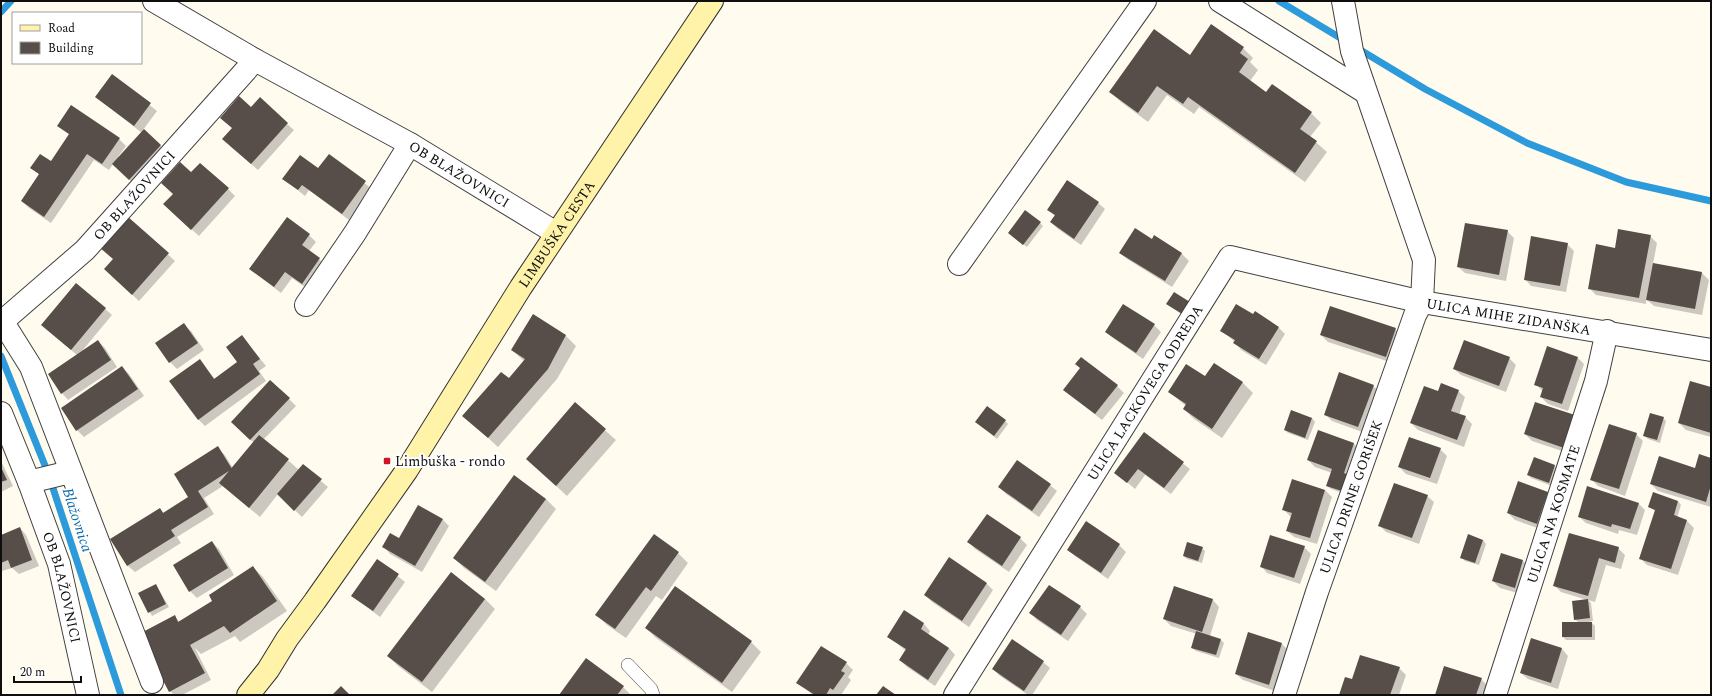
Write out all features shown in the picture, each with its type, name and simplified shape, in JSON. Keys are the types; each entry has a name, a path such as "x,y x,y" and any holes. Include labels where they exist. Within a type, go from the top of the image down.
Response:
{"main road":[{"name":"LIMBUŠKA CESTA","path":"286,639 315,601 407,470 520,287 712,1"},
{"path":"231,695 286,639"},
{"path":"248,695 268,670 286,639"}],"street":[{"name":"OB BLAŽOVNICI","path":"154,1 255,60 410,144 556,233"},
{"path":"958,264 1145,1"},
{"path":"1220,1 1365,92"},
{"name":"ULICA MIHE ZIDANŠKA","path":"1343,1 1352,51 1365,92 1394,168 1424,260 1422,302 1608,331 1711,350"},
{"name":"OB BLAŽOVNICI","path":"152,682 67,472 32,367 2,320 85,250 255,60"},
{"path":"306,305 355,234 410,144"},
{"name":"ULICA LACKOVEGA ODREDA","path":"955,695 1230,257 1422,302"},
{"name":"ULICA DRINE GORIŠEK","path":"1284,695 1317,592 1416,315 1422,302"},
{"name":"ULICA NA KOSMATE","path":"1495,695 1596,381 1608,331"},
{"name":"OB BLAŽOVNICI","path":"1,413 34,481 59,564 88,695"},
{"path":"34,481 67,472"}],"lane":[{"path":"628,665 651,689 653,695"}],"building":[{"path":"1211,24 1244,47 1240,53 1248,59 1239,72 1266,92 1272,84 1312,112 1300,129 1317,141 1295,173 1188,97 1183,104 1157,86 1138,113 1109,92 1154,29 1190,55"},
{"path":"112,74 151,103 134,126 95,97"},
{"path":"239,96 251,107 260,97 288,123 251,164 222,139 232,128 220,118"},
{"path":"71,105 120,138 102,164 87,154 44,217 21,201 39,174 30,168 40,154 51,161 69,134 57,126"},
{"path":"144,129 161,145 129,180 112,164"},
{"path":"329,154 366,181 342,214 302,185 298,190 282,179 300,155 318,168"},
{"path":"180,162 191,172 200,163 229,188 191,230 163,204 173,194 161,183"},
{"path":"1067,180 1099,202 1074,239 1050,222 1055,215 1047,210"},
{"path":"1025,210 1041,222 1023,245 1008,233"},
{"path":"127,216 169,253 132,295 104,269 113,259 99,247"},
{"path":"287,217 310,234 302,245 320,258 302,284 285,272 274,287 249,269"},
{"path":"1465,223 1508,230 1499,275 1457,267"},
{"path":"1135,228 1152,239 1154,235 1182,253 1165,281 1119,253"},
{"path":"1618,229 1651,235 1639,298 1588,289 1596,244 1615,248"},
{"path":"1531,236 1568,243 1560,286 1524,280"},
{"path":"1653,263 1702,272 1695,309 1646,300"},
{"path":"76,283 106,308 71,350 41,325"},
{"path":"1174,292 1190,302 1182,314 1166,304"},
{"path":"1123,304 1155,324 1136,353 1105,332"},
{"path":"1236,304 1253,314 1255,311 1279,327 1259,359 1233,343 1235,340 1220,331"},
{"path":"1330,306 1396,328 1386,357 1320,335"},
{"path":"533,314 566,335 548,369 488,438 462,416 501,372 509,378 525,359 511,350"},
{"path":"184,323 198,343 169,363 155,343"},
{"path":"242,335 260,359 253,364 260,374 198,420 169,381 200,359 214,379 237,362 226,347"},
{"path":"98,340 111,360 61,394 48,374"},
{"path":"1464,340 1510,357 1499,386 1453,369"},
{"path":"1547,346 1578,357 1562,404 1540,397 1543,388 1534,385"},
{"path":"1081,357 1118,385 1095,414 1063,390 1080,368 1075,364"},
{"path":"1214,363 1243,382 1212,429 1183,409 1186,404 1168,392 1186,364 1205,376"},
{"path":"122,366 138,389 76,431 61,408"},
{"path":"1339,372 1374,385 1358,427 1324,415"},
{"path":"270,380 290,398 250,440 231,422"},
{"path":"1690,381 1711,387 1711,433 1678,423"},
{"path":"1441,383 1459,390 1451,411 1466,416 1457,440 1410,423 1424,386 1438,391"},
{"path":"575,402 606,429 556,486 526,459"},
{"path":"1535,402 1575,415 1564,448 1524,434"},
{"path":"987,406 1006,420 994,436 975,422"},
{"path":"1291,410 1312,418 1305,438 1284,430"},
{"path":"1650,413 1664,417 1657,440 1643,436"},
{"path":"1609,424 1637,433 1619,489 1590,480"},
{"path":"1318,430 1354,443 1344,473 1351,476 1345,492 1326,486 1332,469 1307,460"},
{"path":"1144,432 1184,462 1164,488 1138,469 1127,483 1114,473"},
{"path":"259,435 289,459 249,508 219,483"},
{"path":"1409,437 1441,448 1430,478 1398,467"},
{"path":"218,446 232,469 198,491 208,507 171,530 175,536 127,566 110,539 160,508 163,513 188,497 174,474"},
{"path":"1699,454 1711,458 1711,485 1706,502 1650,484 1659,456 1695,468"},
{"path":"1534,457 1555,465 1549,483 1527,475"},
{"path":"1017,460 1051,484 1032,511 998,487"},
{"path":"303,464 322,479 294,511 277,494"},
{"path":"1,467 7,480 1,482"},
{"path":"514,475 546,499 485,582 453,558"},
{"path":"1292,479 1325,490 1310,538 1286,531 1292,513 1282,510"},
{"path":"1518,481 1548,492 1537,524 1507,513"},
{"path":"1394,483 1428,495 1412,538 1378,526"},
{"path":"1587,486 1639,503 1630,529 1612,524 1611,527 1578,517"},
{"path":"1653,492 1678,501 1674,515 1687,520 1671,569 1639,559 1655,510 1648,507"},
{"path":"418,505 443,519 415,566 382,547 390,533 399,538"},
{"path":"987,514 1021,537 1002,566 967,542"},
{"path":"1086,521 1120,544 1101,573 1067,550"},
{"path":"20,527 32,560 11,568 8,560 1,563 1,535"},
{"path":"1569,533 1619,547 1615,563 1599,558 1588,596 1553,586"},
{"path":"654,534 679,552 651,591 646,587 615,629 595,615"},
{"path":"1468,534 1483,540 1475,563 1460,558"},
{"path":"1270,535 1305,546 1294,578 1260,567"},
{"path":"212,541 228,568 189,592 173,565"},
{"path":"1187,542 1203,547 1198,561 1183,556"},
{"path":"1501,553 1523,560 1515,588 1492,581"},
{"path":"949,557 987,583 962,621 924,595"},
{"path":"377,559 399,574 373,611 351,596"},
{"path":"253,566 277,601 230,633 224,626 190,645 205,673 169,692 139,634 175,615 178,622 212,601 209,595"},
{"path":"451,572 485,599 422,682 387,656"},
{"path":"156,584 166,604 148,613 138,593"},
{"path":"1049,585 1081,606 1061,635 1029,613"},
{"path":"675,586 752,641 722,683 645,628"},
{"path":"1174,586 1213,599 1202,632 1163,619"},
{"path":"1588,599 1590,618 1574,620 1572,601"},
{"path":"904,610 924,623 921,629 949,648 928,680 899,660 906,649 887,637"},
{"path":"1562,622 1592,622 1592,637 1562,637"},
{"path":"1196,631 1221,639 1216,655 1191,648"},
{"path":"1248,632 1282,643 1269,685 1235,674"},
{"path":"1531,638 1562,648 1551,683 1520,673"},
{"path":"1012,639 1044,661 1024,691 992,669"},
{"path":"821,646 847,662 841,671 845,673 833,690 830,688 826,695 815,695 796,683"},
{"path":"1360,655 1400,667 1390,695 1339,695 1345,677 1352,679"},
{"path":"586,658 624,686 617,695 559,695"},
{"path":"1444,666 1482,678 1476,695 1435,695"},
{"path":"341,686 350,695 332,695"},
{"path":"883,686 896,695 876,695"}],"waterway":[{"name":"Blažovnica","path":"1,12 11,1"},
{"path":"1279,1 1347,42"},
{"path":"1357,48 1425,89 1527,143 1626,182 1711,201"},
{"name":"Blažovnica","path":"1,356 48,473 121,695"}],"place":[{"name":"Limbuška - rondo","path":"387,461"}]}
